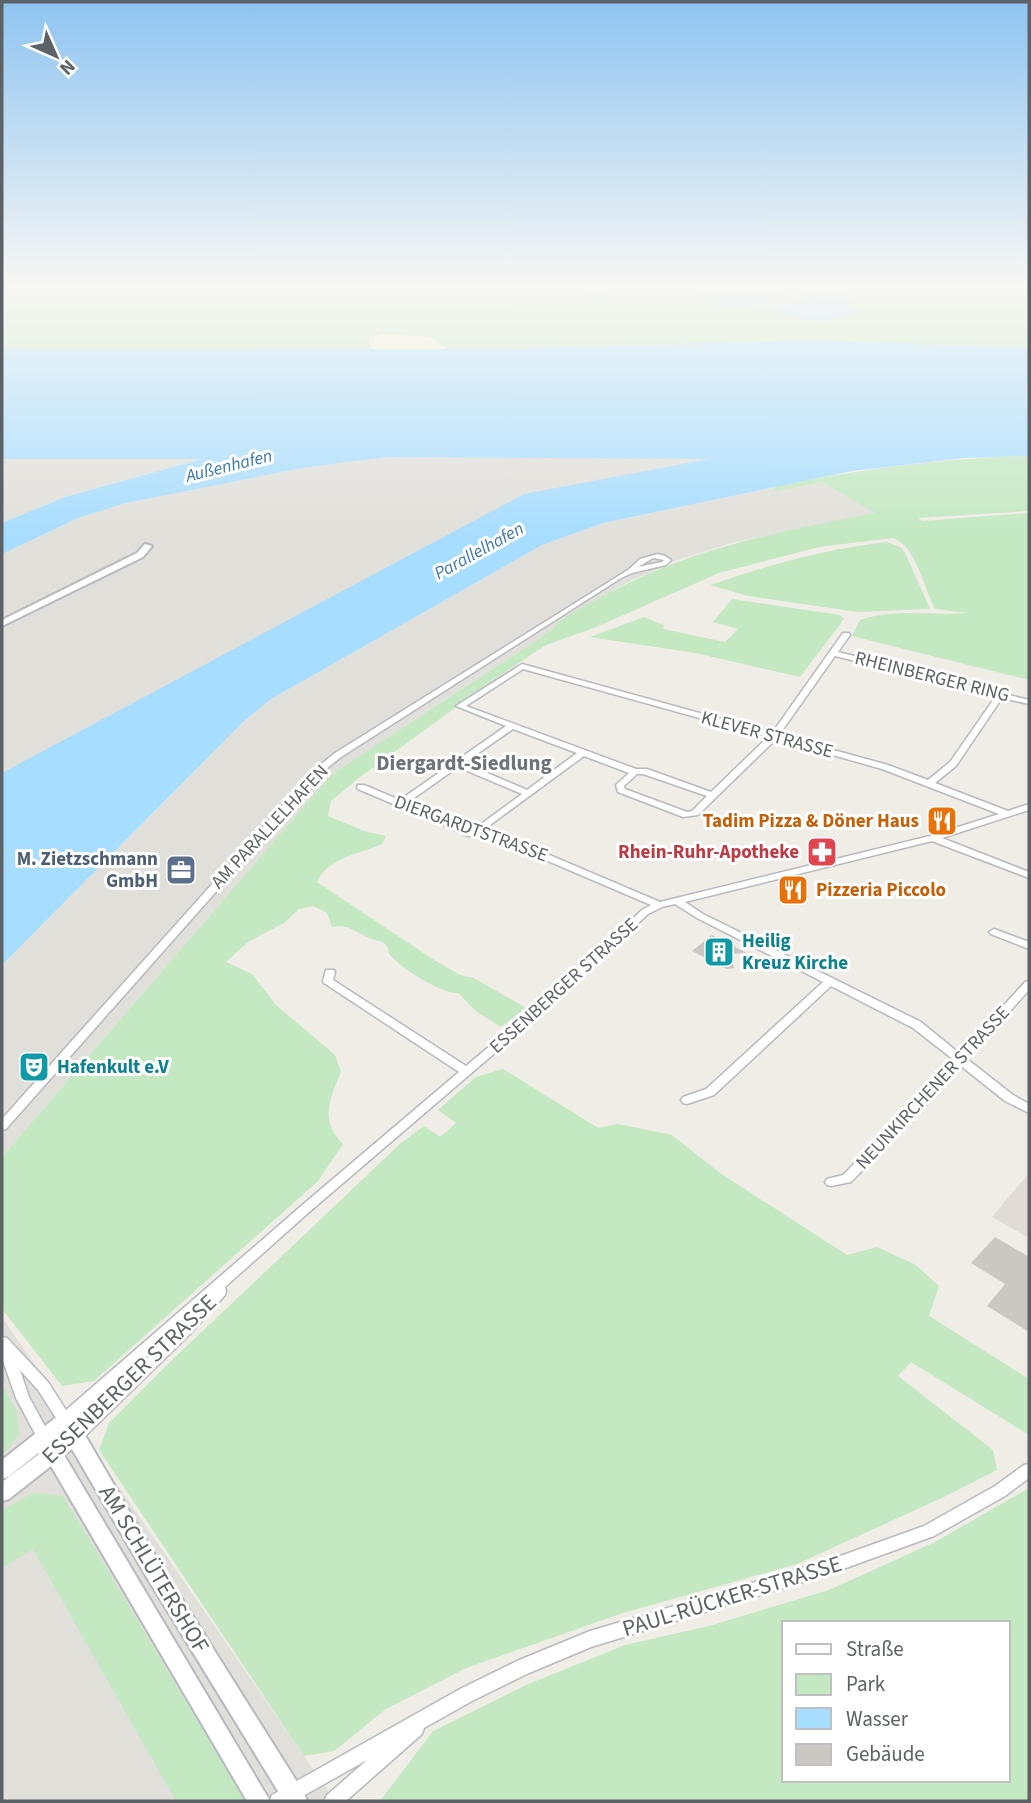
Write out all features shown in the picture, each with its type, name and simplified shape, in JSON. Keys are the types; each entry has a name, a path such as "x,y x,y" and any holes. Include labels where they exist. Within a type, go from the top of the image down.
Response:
{"street":[{"path":"2,622 140,555 148,547"},
{"name":"AM PARALLELHAFEN","path":"2,1126 318,771 338,755 630,572"},
{"name":"RHEINBERGER RING","path":"635,772 620,785 621,790 686,815 695,813 773,737 846,635"},
{"name":"RHEINBERGER RING","path":"834,653 1029,702"},
{"name":"KLEVER STRASSE","path":"512,726 460,706 522,666 872,763 1008,814"},
{"path":"930,783 953,764 1001,694"},
{"path":"400,804 512,726 635,772 644,771 713,796"},
{"path":"480,829 582,753"},
{"path":"458,764 528,793"},
{"name":"DIERGARDTSTRASSE","path":"361,787 470,833 480,829 659,905"},
{"name":"ESSENBERGER STRASSE","path":"2,1493 70,1428 185,1329 251,1257 467,1072 645,912 659,905 933,838 1029,807"},
{"path":"933,838 1029,875"},
{"path":"677,901 700,916 917,1025 1009,1098 1029,1109"},
{"path":"994,932 1029,946"},
{"path":"330,972 328,981 467,1072"},
{"path":"687,1100 710,1092 831,981"},
{"name":"NEUNKIRCHENER STRASSE","path":"831,1182 847,1179 1026,991"},
{"name":"AM SCHLÜTERSHOF","path":"3,1343 43,1386 70,1428 288,1798"},
{"name":"AM SCHLÜTERSHOF","path":"3,1343 23,1398 49,1447 259,1801"},
{"name":"ESSENBERGER STRASSE","path":"2,1471 49,1447"},
{"name":"PAUL-RÜCKER-STRASSE","path":"288,1798 430,1716 512,1673 590,1639 832,1566 929,1531 1000,1491 1029,1469"},
{"name":"PAUL-RÜCKER-STRASSE","path":"333,1801 430,1716"}],"shaded area":[{"path":"387,457 709,459 2,773 2,554 78,518 126,503 302,468"},
{"path":"2,459 202,459 65,497 2,523"},
{"path":"822,482 876,513 731,543 675,561 630,581 580,609 331,775 2,1157 2,965 244,721 271,699 542,545 603,523 773,488 778,491"},
{"path":"1029,1173 1029,1238 992,1217"},
{"path":"2,1317 304,1756 335,1801 2,1801"}],"green space":[{"path":"1029,456 1029,511 918,518 922,521 1029,513 1029,680 852,636 860,620 873,616 900,613 968,613 935,609 913,558 901,542 893,538 819,547 719,573 594,628 546,645 455,705 455,708 331,801 328,816 364,831 386,836 382,844 328,867 317,882 431,958 460,975 474,978 526,1008 501,1027 477,1012 458,993 441,989 411,972 389,954 383,942 348,928 332,927 327,913 313,906 299,909 284,923 248,942 226,962 252,974 276,1005 335,1055 341,1072 330,1100 329,1118 343,1144 318,1181 94,1381 62,1386 2,1309 2,1157 331,775 549,632 572,613 632,581 732,544 875,513 822,482 778,491 774,491 774,486 901,466"},
{"path":"887,542 900,547 905,553 930,609 857,612 748,596 710,585 797,559"},
{"path":"732,599 840,615 844,619 800,677 695,653 590,637 644,617 664,625 663,629 725,642 738,629 713,622"},
{"path":"503,1069 598,1128 618,1124 672,1135 720,1173 847,1255 877,1247 916,1265 939,1286 929,1316 1029,1379 1029,1435 911,1362 898,1376 993,1450 997,1470 797,1564 620,1614 466,1668 386,1709 334,1751 304,1756 99,1450 109,1423 401,1143 424,1126 440,1137 456,1123 438,1110 476,1077"},
{"path":"2,1383 17,1413 19,1435 2,1456"},
{"path":"1029,1488 1029,1801 380,1801 433,1731 526,1685 625,1645 709,1626 829,1590 935,1542"},
{"path":"33,1493 63,1496 244,1799 176,1801 33,1549 2,1568 2,1510"}],"water":[{"path":"2,371 1029,371 1029,456 964,458 852,471 603,523 542,545 271,699 244,721 2,965 2,773 524,494 709,459 387,457 302,468 126,503 78,518 2,554 2,523 65,497 202,459 2,459"}],"building":[{"name":"Heilig Kreuz Kirche","path":"712,935 747,953 731,954 734,968 727,969 692,951"},
{"path":"995,1237 1029,1257 1029,1332 987,1306 1005,1284 971,1263"}],"place":[{"name":"Tadim Pizza & Döner Haus","path":"942,821"},
{"name":"Rhein-Ruhr-Apotheke","path":"822,852"},
{"name":"M. Zietzschmann GmbH","path":"181,870"},
{"name":"Pizzeria Piccolo","path":"793,890"},
{"name":"Heilig Kreuz Kirche","path":"719,952"},
{"name":"Hafenkult e.V","path":"34,1067"}],"district":[{"name":"Diergardt-Siedlung","path":"464,763"}],"water label":[{"name":"Außenhafen","path":"229,466"},
{"name":"Parallelhafen","path":"479,551"}]}
